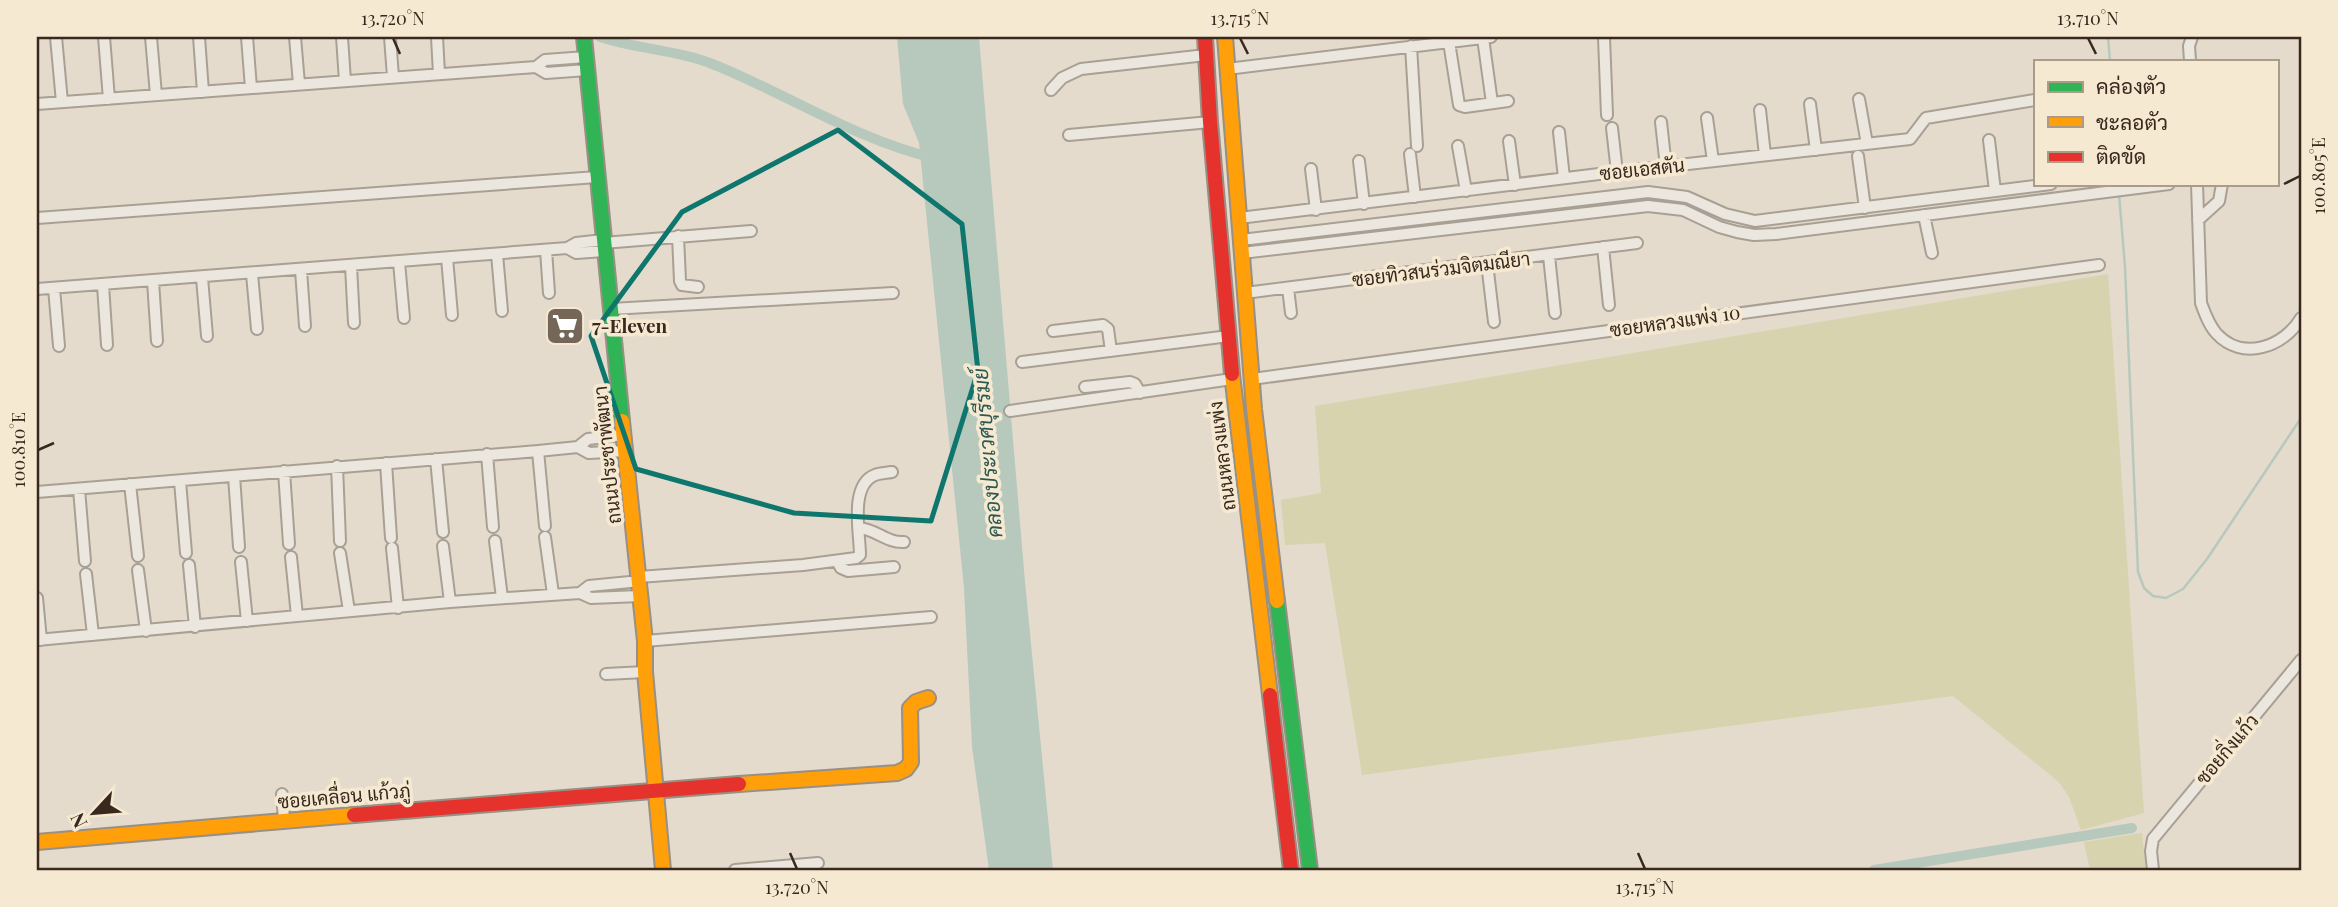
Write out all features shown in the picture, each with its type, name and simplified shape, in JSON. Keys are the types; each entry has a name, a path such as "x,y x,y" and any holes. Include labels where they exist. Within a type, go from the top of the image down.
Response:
{"street":[{"path":"56,37 62,102"},
{"path":"104,37 109,99"},
{"path":"151,37 156,95"},
{"path":"199,37 203,92"},
{"path":"247,37 251,88"},
{"path":"295,37 299,84"},
{"path":"342,37 345,81"},
{"path":"390,37 393,77"},
{"path":"437,37 439,74"},
{"name":"ถนนหลวงแพ่ง","path":"1205,37 1235,411 1291,870"},
{"name":"ถนนหลวงแพ่ง","path":"1225,37 1254,409 1310,870"},
{"path":"1227,69 1487,37 1492,103"},
{"path":"1604,37 1607,115"},
{"path":"2190,60 2192,37"},
{"name":"ถนนประชาพัฒนา","path":"584,38 603,245 640,585 663,870"},
{"path":"1448,42 1459,105 1465,107 1508,101"},
{"path":"1411,47 1416,197"},
{"path":"1051,90 1062,78 1081,69 1206,55"},
{"path":"37,104 536,67 545,60 586,63"},
{"path":"1859,99 1867,144"},
{"name":"ซอยเอสตัน","path":"1239,218 1909,139 1926,118 2034,100"},
{"path":"1810,104 1816,149"},
{"path":"1759,110 1765,155"},
{"path":"1707,118 1713,161"},
{"path":"1069,135 1230,120"},
{"path":"1661,122 1666,167"},
{"path":"1612,128 1617,172"},
{"path":"1559,132 1564,178"},
{"path":"1989,140 1995,191"},
{"path":"1509,141 1515,185"},
{"path":"1458,146 1466,191"},
{"path":"1858,156 1865,208"},
{"path":"1359,161 1364,204"},
{"path":"1311,169 1316,210"},
{"path":"37,218 597,177"},
{"path":"1242,246 1309,232 1648,192 1687,197 1725,214 1755,221 2035,186"},
{"path":"1242,246 1311,245 1648,206 1683,210 1719,227 1754,234 2152,186"},
{"path":"2197,186 2201,303 2217,335 2237,348 2249,350 2265,347 2283,339 2301,318"},
{"path":"2198,220 2219,201 2221,186"},
{"path":"1924,215 1932,253"},
{"path":"37,289 253,274 567,248 576,243 603,245 751,231"},
{"path":"1309,232 1311,245"},
{"path":"678,236 680,281 682,285 698,287"},
{"name":"ซอยทิวสนร่วมจิตมณียา","path":"1245,293 1637,243"},
{"path":"1603,247 1609,305"},
{"path":"546,250 549,293"},
{"path":"497,254 502,311"},
{"path":"1549,256 1555,313"},
{"path":"447,258 452,315"},
{"path":"399,262 404,318"},
{"path":"1487,263 1494,322"},
{"name":"ซอยหลวงแพ่ง 10","path":"1252,379 2099,265"},
{"path":"351,266 354,323"},
{"path":"301,270 305,326"},
{"path":"253,274 257,329"},
{"path":"202,278 206,336"},
{"path":"153,281 157,341"},
{"path":"103,285 107,345"},
{"path":"54,288 59,346"},
{"path":"1288,288 1291,313"},
{"path":"611,309 893,293"},
{"path":"1053,331 1103,324 1108,328 1111,351"},
{"path":"1022,362 1229,337"},
{"path":"1010,411 1232,379"},
{"path":"1085,387 1130,382 1138,387 1140,393"},
{"path":"1235,411 1254,409"},
{"path":"37,492 538,451 578,447 588,439 623,435"},
{"path":"578,447 589,453 626,451"},
{"path":"538,451 552,594"},
{"path":"487,454 493,527"},
{"path":"436,459 443,532"},
{"path":"386,463 398,608"},
{"path":"337,466 340,541"},
{"path":"284,471 289,544"},
{"path":"37,597 39,640 502,597 580,593 589,586 640,585 837,561 860,555 857,507 867,479 875,474 892,472"},
{"path":"234,476 239,547"},
{"path":"180,481 186,553"},
{"path":"130,484 138,556"},
{"path":"79,489 85,561"},
{"path":"859,528 874,530 894,542 904,542"},
{"path":"495,541 502,597"},
{"path":"443,546 450,602"},
{"path":"341,553 349,611"},
{"path":"291,557 297,616"},
{"path":"837,561 841,568 848,571 894,566"},
{"path":"241,562 247,621"},
{"path":"189,565 195,627"},
{"path":"138,570 146,631"},
{"path":"86,574 93,635"},
{"path":"645,641 931,617"},
{"name":"ซอยกิ่งแก้ว","path":"2153,870 2153,839 2301,660"},
{"path":"607,674 645,672"},
{"name":"ซอยเคลื่อน แก้วภู่","path":"37,842 655,790 897,773 906,769 911,762 910,708 916,702 928,698"},
{"path":"282,794 284,820"},
{"path":"735,870 818,863"}],"highlighted area":[{"path":"838,130 962,224 978,371 931,521 794,513 636,469 591,336 682,212"}],"shaded area":[{"path":"2108,274 2144,813 2081,830 2069,797 2059,782 1953,696 1362,775 1325,543 1285,545 1281,500 1321,493 1315,406"},
{"path":"2142,833 2146,870 2090,870 2084,842"}],"water":[{"name":"คลองประเวศบุรีรมย์","path":"897,37 979,37 1025,582 1053,870 989,870 972,747 964,588 919,143 903,104"}],"waterway":[{"path":"600,37 687,56 715,65 876,140 933,158"},
{"path":"2108,37 2110,60"},
{"path":"2119,194 2125,267 2138,572 2144,588 2153,596 2166,598 2183,589 2207,559 2301,418"},
{"path":"1874,870 2132,828"}],"traffic: fast":[{"path":"584,37 622,421"},
{"path":"1277,601 1310,870"}],"traffic: slow":[{"path":"1225,37 1254,409 1277,601"},
{"path":"1232,374 1270,695"},
{"path":"622,421 645,641 645,672 663,870"},
{"path":"739,784 897,773 906,769 911,762 910,708 916,702 928,698"},
{"path":"37,842 354,815"}],"traffic: jam":[{"path":"1205,37 1232,374"},
{"path":"1270,695 1291,870"},
{"path":"354,815 739,784"}],"place":[{"name":"7-Eleven","path":"565,326"}]}
